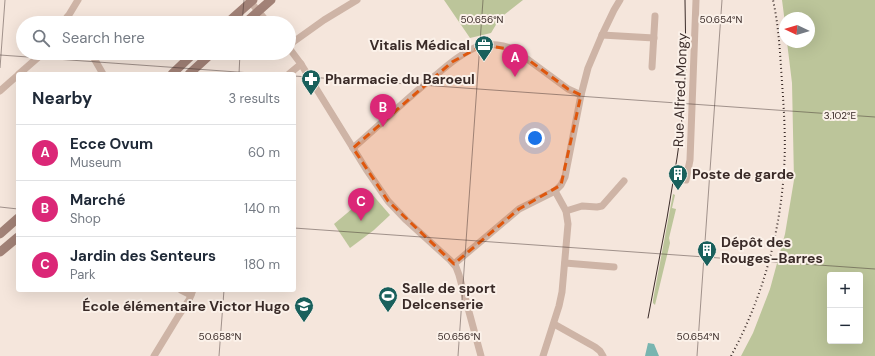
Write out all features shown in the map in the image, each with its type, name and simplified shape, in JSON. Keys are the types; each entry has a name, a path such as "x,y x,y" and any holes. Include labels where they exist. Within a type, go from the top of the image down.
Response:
{"main road":[{"path":"254,16 271,0"},
{"path":"235,16 251,1"},
{"path":"174,72 187,60"},
{"path":"191,72 204,60"},
{"path":"0,234 16,220"},
{"path":"0,252 16,239"}],"street":[{"path":"68,16 78,0"},
{"path":"296,41 319,23 357,0"},
{"path":"454,264 519,209 555,191 561,185 565,177 581,95 590,61 620,0"},
{"name":"Rue Alfred Mongy","path":"686,180 690,160 696,0"},
{"path":"251,1 262,16"},
{"path":"652,67 655,16"},
{"path":"602,35 654,38"},
{"path":"353,148 411,96 452,62 475,48 483,45 505,46 515,50 568,89 581,95"},
{"path":"296,57 388,201 456,267 481,356"},
{"path":"20,72 35,60"},
{"path":"95,60 102,72"},
{"path":"291,72 301,64"},
{"path":"0,91 16,76"},
{"path":"566,211 582,206 602,206 624,181"},
{"path":"543,356 554,324 562,292 568,224 566,211 555,191"},
{"path":"565,263 614,267"},
{"path":"154,356 192,293"},
{"path":"554,324 595,346 603,356"}],"highlighted area":[{"path":"483,45 515,50 568,89 581,95 561,185 519,209 454,264 388,201 353,148 452,62"}],"green space":[{"path":"444,0 523,0 500,18 491,33 470,38"},
{"path":"782,0 875,0 875,356 741,356 753,333 770,289 785,234 794,180 792,83 788,48 815,48 815,12 784,12"},
{"path":"371,193 390,215 374,230 350,248 334,224"},
{"path":"673,194 675,195 672,208 676,209 669,238 670,243 655,305 653,300"}],"water":[{"path":"648,343 654,344 659,356 645,356"}],"tram line":[{"path":"648,318 667,218 681,130 686,65 685,0"}],"railway":[{"path":"731,356 752,312 768,266 774,242 782,194 785,159 784,115 777,20 773,0"}],"place":[{"name":"Vitalis Médical","path":"484,62"},
{"name":"Ecce Ovum","path":"515,77"},
{"name":"Pharmacie du Baroeul","path":"311,96"},
{"name":"Marché","path":"383,127"},
{"name":"Poste de garde","path":"678,191"},
{"name":"Jardin des Senteurs","path":"361,221"},
{"name":"Dépôt des Rouges-Barres","path":"707,267"},
{"name":"Salle de sport Delcenserie","path":"388,313"},
{"name":"École élémentaire Victor Hugo","path":"304,323"}]}
